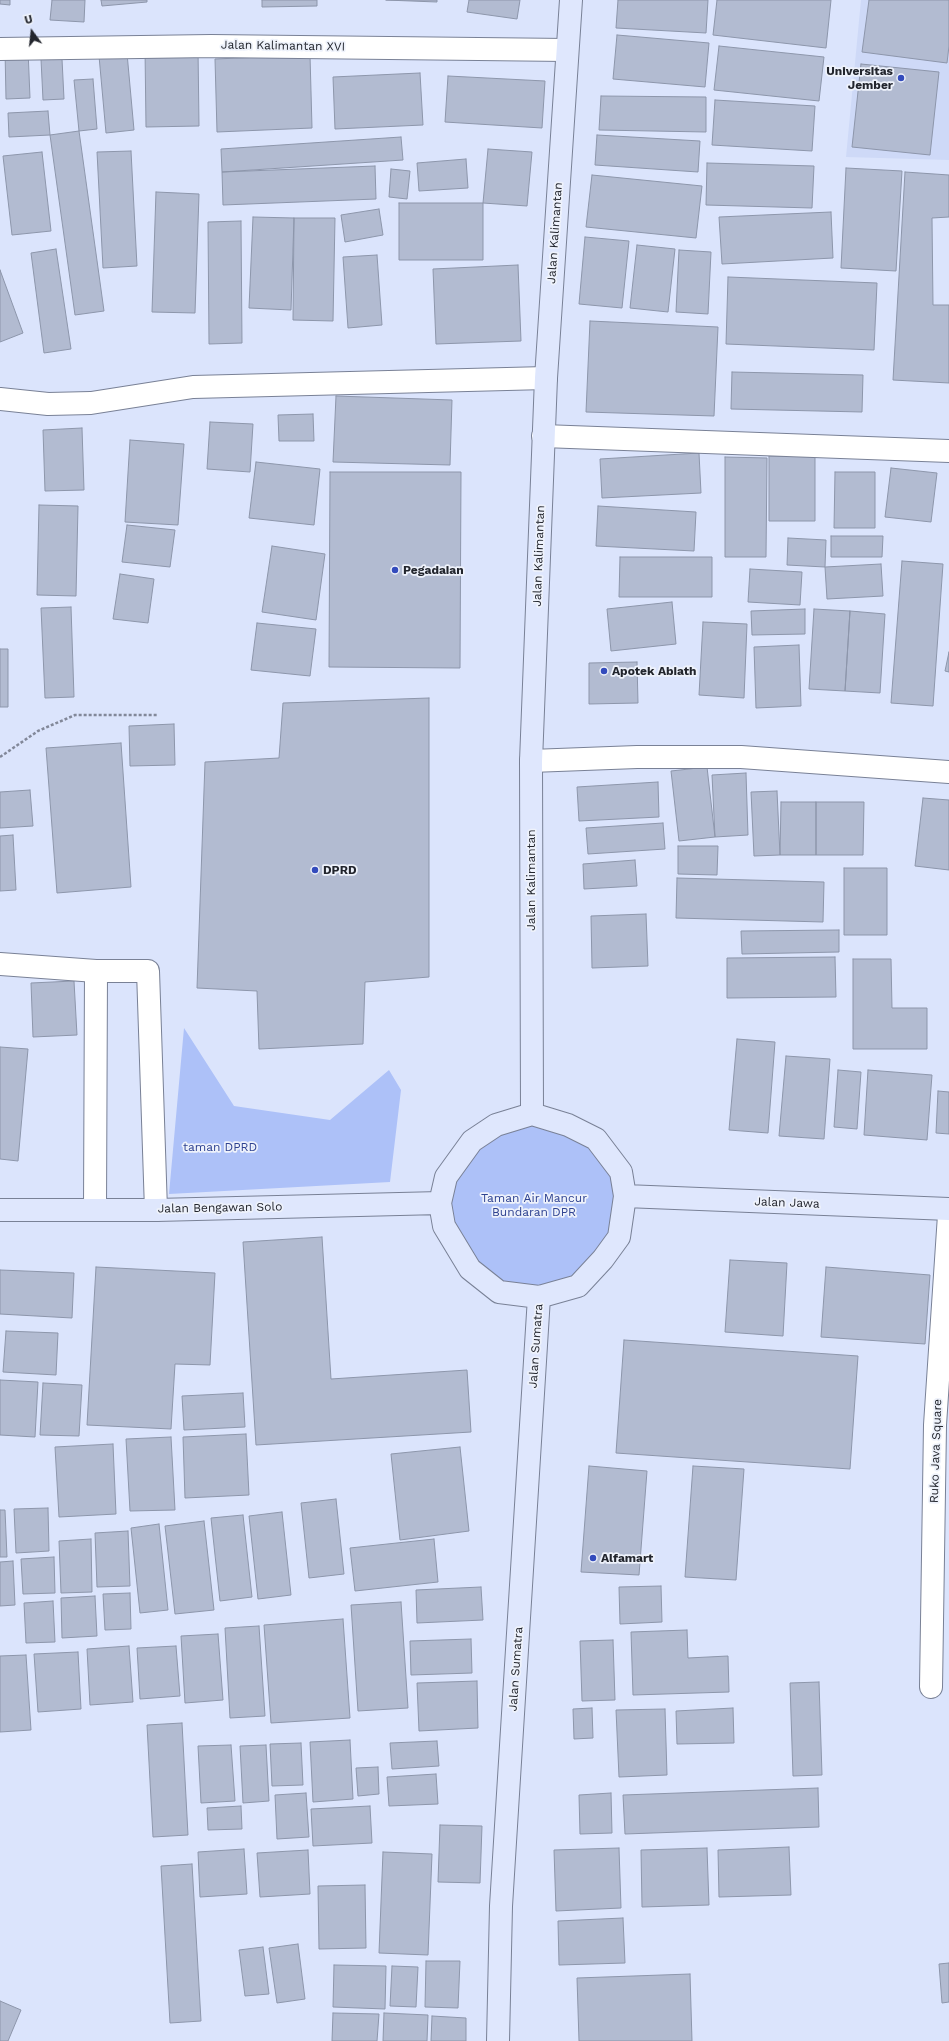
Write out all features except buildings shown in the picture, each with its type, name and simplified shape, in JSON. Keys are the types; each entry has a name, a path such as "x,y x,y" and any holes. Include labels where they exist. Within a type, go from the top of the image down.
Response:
{"main road":[{"name":"Jalan Kalimantan","path":"532,1114 531,761 546,378 571,0"},
{"path":"532,1114 568,1125 596,1139 621,1172 625,1196 619,1237 603,1259 578,1286 539,1297 499,1292 470,1269 444,1226 440,1203 446,1177 472,1141 496,1125 532,1114"},
{"name":"Jalan Jawa","path":"625,1196 949,1209"},
{"name":"Jalan Bengawan Solo","path":"0,1210 156,1210 440,1203"},
{"name":"Jalan Sumatra","path":"498,2041 501,1906 539,1297"}],"street":[{"name":"Jalan Kalimantan XVI","path":"0,49 211,46 567,50"},
{"path":"0,399 48,404 91,403 193,387 546,378"},
{"path":"543,436 949,450"},
{"path":"531,761 741,757 949,772"},
{"path":"0,964 96,972 148,971 156,1210"},
{"path":"94,1209 96,972"},
{"name":"Ruko Java Square","path":"931,1687 935,1425 949,1216"}],"path":[{"path":"0,756 38,731 75,715 157,715"}],"shaded area":[{"name":"Universitas Jember","path":"861,0 949,0 949,160 846,157"}],"green space":[{"name":"taman DPRD","path":"184,1028 234,1106 330,1120 389,1070 401,1090 390,1182 169,1194"},
{"name":"Taman Air Mancur Bundaran DPR","path":"532,1114 609,1155 619,1237 578,1286 499,1292 444,1226 446,1177 472,1141"}],"place":[{"name":"Universitas Jember","path":"901,78"},
{"name":"Pegadaian","path":"395,570"},
{"name":"Apotek Abiath","path":"604,671"},
{"name":"DPRD","path":"315,870"},
{"name":"Alfamart","path":"593,1558"}]}
